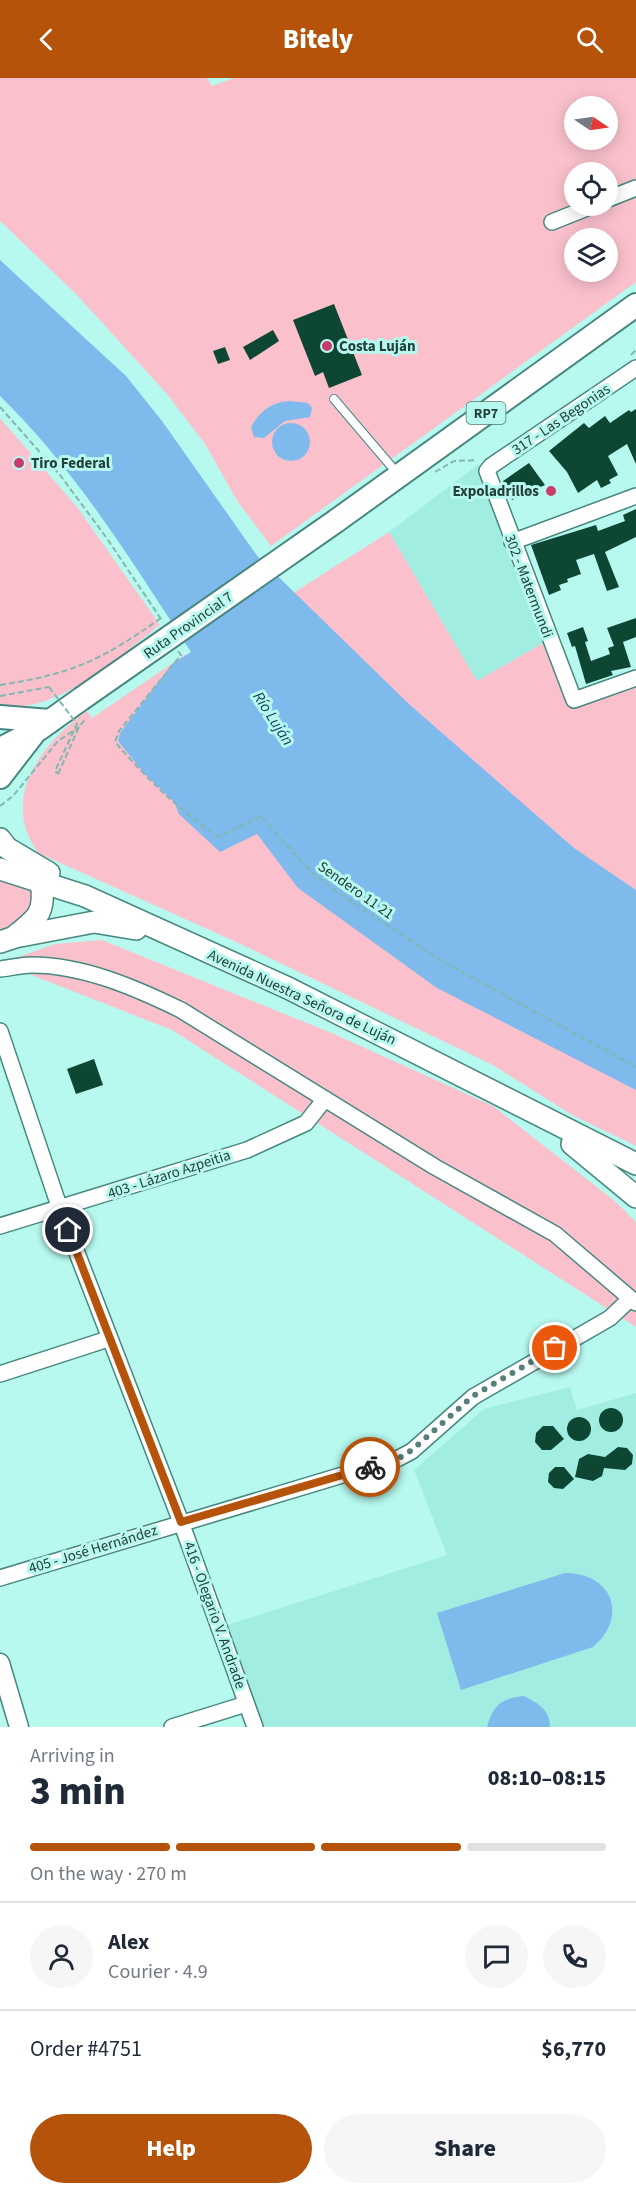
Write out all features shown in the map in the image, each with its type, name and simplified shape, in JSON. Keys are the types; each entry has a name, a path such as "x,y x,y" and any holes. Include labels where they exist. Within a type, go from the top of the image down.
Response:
{"main road":[{"name":"RP7","path":"399,476 636,305"},
{"name":"Ruta Provincial 7","path":"0,749 44,725 85,707 399,476"},
{"path":"1,703 44,725"},
{"name":"Ruta Provincial 7","path":"0,777 44,725"},
{"name":"Avenida Nuestra Señora de Luján","path":"0,838 7,848 85,896 288,988 636,1164"},
{"name":"Avenida Nuestra Señora de Luján","path":"0,869 85,896"},
{"path":"7,939 41,912 44,898 41,882"},
{"path":"7,939 94,922 136,929 194,947"},
{"name":"Avenida Nuestra Señora de Luján","path":"515,1104 570,1143 636,1197"}],"street":[{"path":"618,195 636,188"},
{"path":"552,222 567,216"},
{"name":"317 - Las Begonias","path":"485,464 630,364"},
{"name":"302 - Matermundi","path":"485,464 512,542 574,700 636,678"},
{"path":"512,542 636,496"},
{"path":"0,969 32,965 72,970 148,994 181,1010 435,1167 555,1234 633,1301"},
{"name":"416 - Olegario V. Andrade","path":"0,1031 3,1055 108,1339 181,1522 255,1727"},
{"name":"403 - Lázaro Azpeitia","path":"0,1226 60,1209 278,1137 306,1122 325,1099"},
{"name":"405 - José Hernández","path":"0,1578 399,1458 426,1439 434,1428 473,1396 610,1318 633,1301"},
{"path":"0,1374 108,1339"},
{"path":"0,1663 19,1727"},
{"path":"172,1727 246,1704"}],"lane":[{"path":"334,399 399,476"}],"path":[{"path":"630,364 636,351"},
{"path":"0,407 60,475 166,627"},
{"path":"435,473 454,461 485,464"},
{"path":"0,685 48,678 80,668 124,644 160,618"},
{"name":"Sendero 11 21","path":"176,646 180,655 119,731 115,742 148,780 179,809 218,837 261,816 310,871 334,890 442,961 636,1067"},
{"path":"1,703 49,687 78,724 55,771 58,774 79,727 85,707"},
{"path":"0,806 13,796 58,741 79,727"}],"shaded area":[{"path":"0,78 207,78 212,86 234,78 636,78 636,282 271,546 238,502 205,444 167,394 76,294 0,221"},
{"path":"0,418 77,507 160,625 86,681 43,702 22,706 0,706"},
{"path":"479,464 543,643 477,681 389,532"},
{"path":"389,532 477,681 543,643 568,705 636,683 636,909 265,611"},
{"path":"186,654 216,715 636,992 636,1146 574,1116 493,1065 232,940 38,853 27,833 23,813 24,793 30,774 40,757 54,740 87,711 92,718"},
{"path":"0,874 27,882 40,902 0,937"},
{"path":"102,940 334,1034 493,1106 616,1202 636,1222 636,1327 172,1030 1,963 55,944"},
{"path":"570,1387 577,1410 636,1393 636,1727 261,1727 224,1626 447,1555 414,1470 484,1409"}],"water":[{"name":"Río Luján","path":"0,260 126,376 162,421 258,557 410,705 574,848 636,890 636,1090 437,988 298,888 257,834 220,852 179,814 174,802 143,772 118,741 120,733 172,664 191,652 79,486 28,425 0,396"},
{"path":"289,401 308,403 312,408 310,417 285,421 264,438 254,437 251,427 262,412 277,403"},
{"path":"291,423 304,429 310,442 304,455 291,461 278,455 272,442 278,429"},
{"path":"565,1573 581,1575 594,1580 604,1588 610,1598 612,1610 604,1635 593,1647 461,1690 437,1613"},
{"path":"524,1696 538,1704 545,1712 550,1727 487,1727 492,1713 500,1704"}],"building":[{"name":"Costa Luján","path":"334,304 362,375 329,388 323,372 315,376 293,320"},
{"path":"273,330 279,341 250,360 243,347"},
{"path":"225,347 230,360 218,364 213,351"},
{"path":"636,409 636,464 627,444 608,456 618,475 609,480 611,483 601,488 597,480 578,493 567,472 549,451 584,423 589,428 605,416 610,423 629,410 631,412"},
{"path":"529,463 545,485 512,500 503,481"},
{"path":"636,509 636,537 605,552 619,587 607,591 594,554 576,560 581,574 567,579 568,582 559,585 561,590 549,595 531,545 596,525 598,531 625,521 623,515"},
{"path":"636,618 636,637 623,642 631,667 611,671 613,675 586,684 575,646 572,647 567,633 583,627 591,661 610,654 608,648 614,646 607,628"},
{"path":"94,1059 103,1085 76,1094 67,1069"},
{"path":"611,1408 616,1409 622,1415 622,1425 616,1431 611,1432 606,1431 600,1425 599,1420 600,1415 606,1409"},
{"path":"579,1417 588,1420 591,1429 588,1438 579,1441 570,1438 567,1429 570,1420"},
{"path":"543,1426 553,1426 564,1439 551,1450 542,1450 535,1442 536,1433"},
{"path":"618,1447 627,1448 633,1455 632,1464 625,1470 604,1468 602,1476 593,1481 575,1477 579,1459 588,1454 605,1457"},
{"path":"555,1467 564,1467 574,1479 563,1489 554,1488 548,1482 549,1473"}],"way so far":[{"path":"370,1467 399,1458 412,1450 426,1439 434,1428 473,1396 555,1348"}],"place":[{"name":"Costa Luján","path":"327,346"},
{"name":"Tiro Federal","path":"19,463"},
{"name":"Expoladrillos","path":"551,491"}],"route":[{"path":"68,1230 108,1339 181,1522 370,1467"}]}
